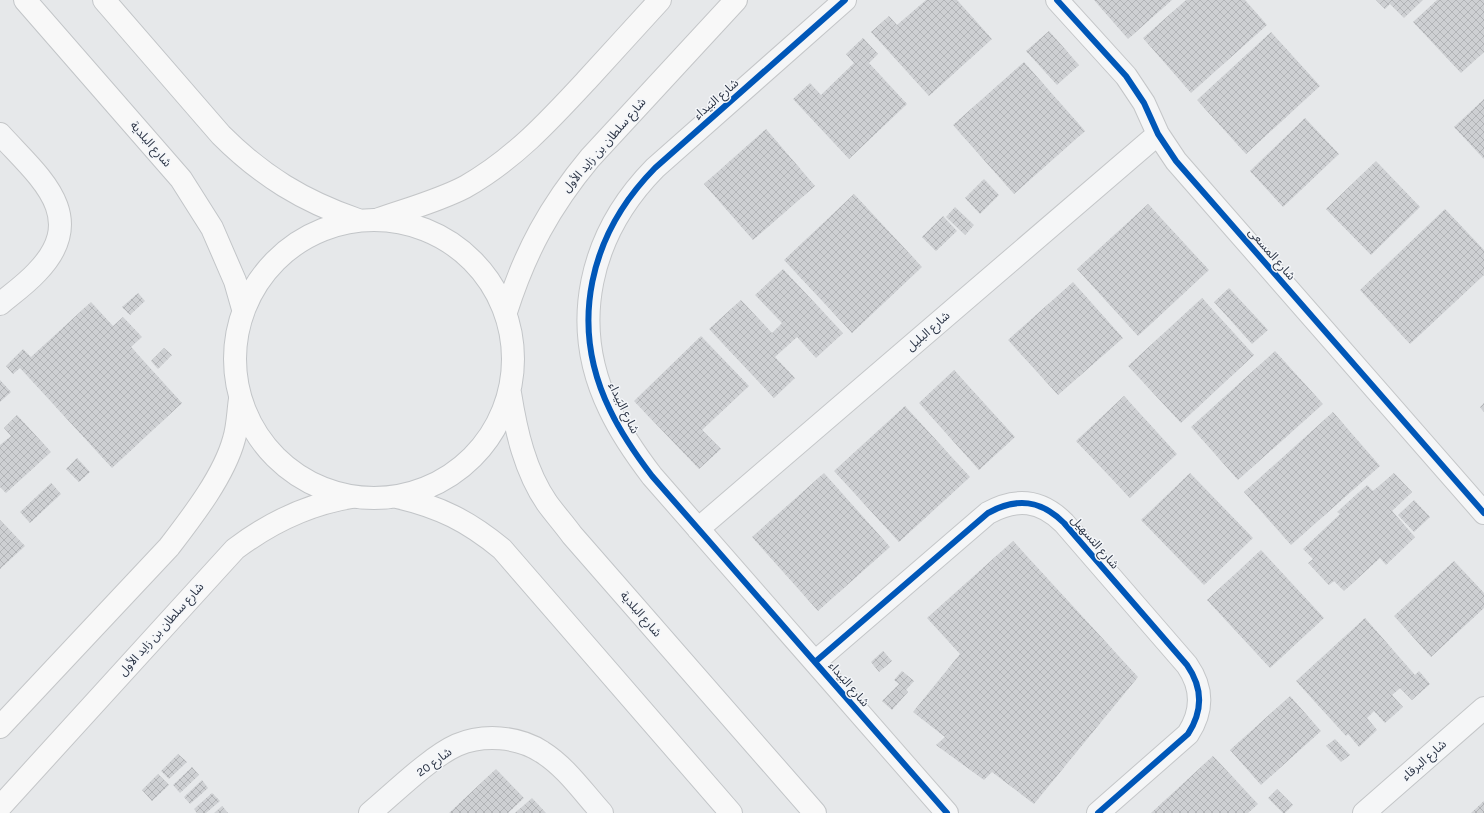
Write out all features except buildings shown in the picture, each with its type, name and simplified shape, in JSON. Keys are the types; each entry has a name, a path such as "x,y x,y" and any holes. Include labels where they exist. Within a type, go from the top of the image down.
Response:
{"main road":[{"name":"شارع البلدية","path":"25,0 181,179 212,228 232,274 243,309"},
{"path":"104,0 217,130 240,154 284,187 332,211 358,220"},
{"path":"379,219 437,199 464,187 489,172 513,154 555,114 660,0"},
{"name":"شارع سلطان بن زايد الأول","path":"506,312 518,277 539,230 571,180 736,0"},
{"path":"379,219 407,222 433,232 457,246 478,264 494,287 506,312 512,339 514,366 509,392 500,418 490,435 468,461 446,478 422,490 396,497 352,497 327,490 309,482 282,464 264,446 250,423 240,399 235,376 234,354 237,331 243,309 255,286 269,266 288,249 309,235 333,225 358,220 379,219"},
{"name":"شارع البلدية","path":"509,392 515,425 527,465 546,502 572,535 815,813"},
{"path":"0,727 169,547 186,525 207,494 232,445 240,399"},
{"name":"شارع سلطان بن زايد الأول","path":"0,807 236,549 261,530 290,514 320,503 352,497"},
{"path":"396,497 425,504 453,515 479,530 502,549 731,813"}],"street":[{"name":"شارع البَيداء","path":"844,0 641,182 621,208 608,231 599,255 590,300 589,333 592,359 599,384 609,409 636,455 652,476 947,813"},
{"name":"شارع المسعى","path":"1057,0 1126,76 1144,104 1158,134 1186,174 1484,514"},
{"path":"0,134 54,196 59,211 60,222 54,247 47,260 37,272 0,304"},
{"name":"شارع البليل","path":"698,529 1158,134"},
{"name":"شارع التسهيل","path":"815,662 988,513 1010,504 1034,504 1046,508 1064,523 1182,660 1194,676 1198,687 1200,699 1199,712 1195,724 1188,734 1098,813"},
{"name":"شارع البرقاء","path":"1364,813 1484,708"},
{"name":"شارع 20","path":"370,813 432,761 456,745 485,738 515,740 542,751 564,770 602,813"}],"cycle path":[{"path":"845,0 655,168 633,194 615,222 601,251 592,282 589,313 590,345 597,378 610,410 629,444 652,476 947,813"},
{"path":"1057,0 1126,76 1144,103 1158,134 1176,161 1484,513"},
{"path":"815,662 988,513 999,508 1019,503 1028,503 1046,509 1064,523 1187,665 1196,682 1198,691 1199,700 1196,717 1188,734 1098,813"}]}
